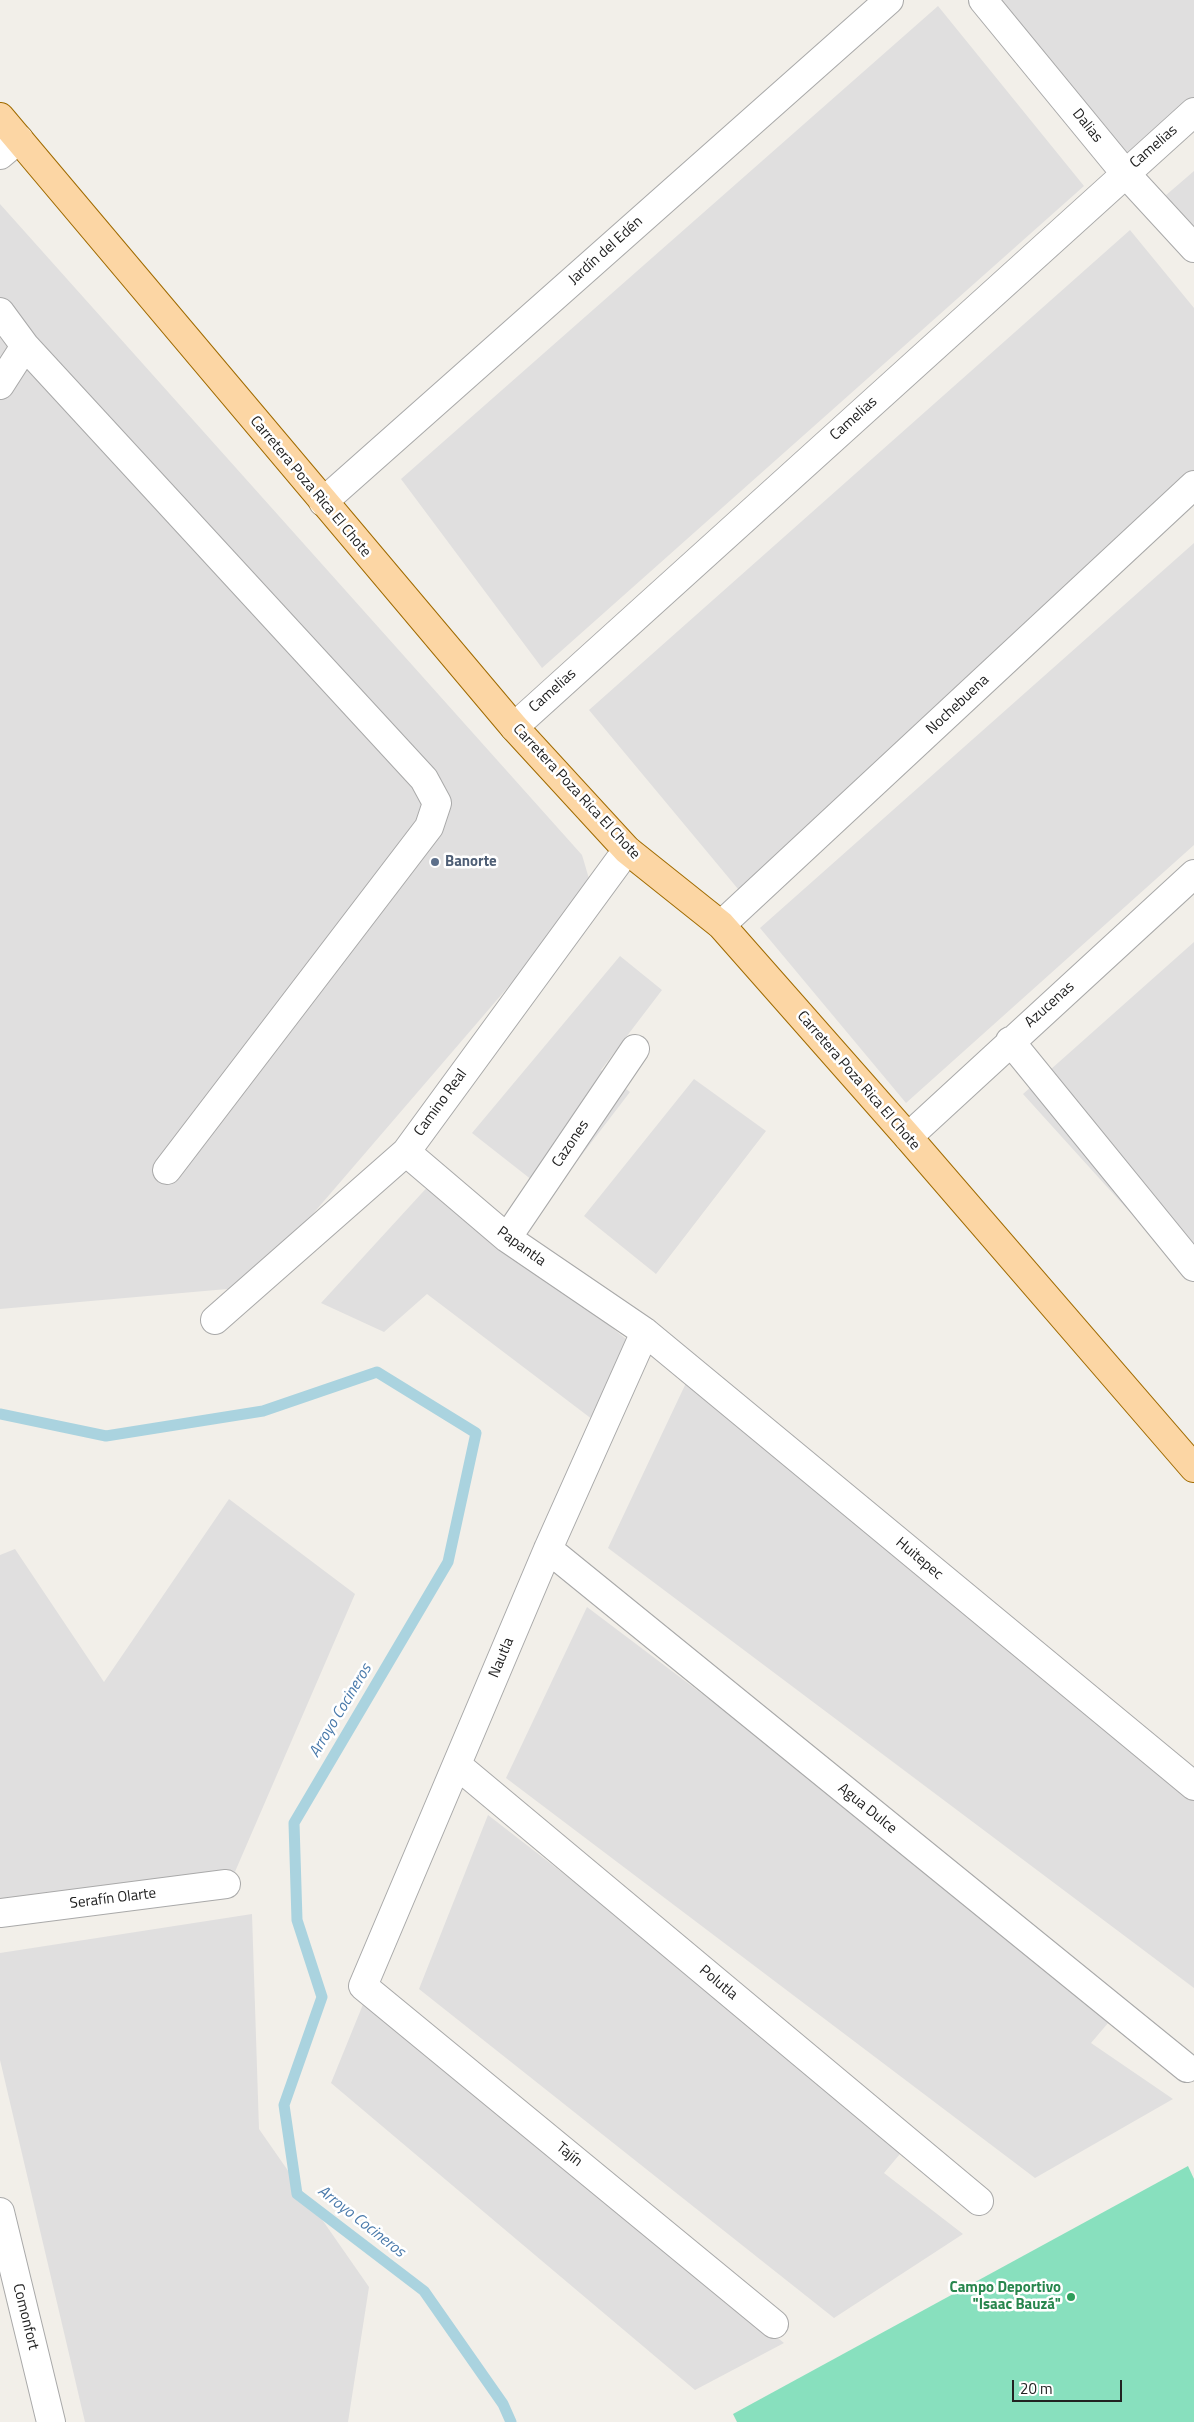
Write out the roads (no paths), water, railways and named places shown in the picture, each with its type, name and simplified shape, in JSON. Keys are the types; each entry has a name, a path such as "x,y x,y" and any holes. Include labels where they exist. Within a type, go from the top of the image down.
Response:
{"main road":[{"name":"Carretera Poza Rica El Chote","path":"0,117 9,147 323,502 514,727 627,850 721,925 908,1137 1194,1468"}],"street":[{"name":"Jardín del Edén","path":"323,502 889,0"},
{"name":"Dalias","path":"984,0 1125,173 1194,248"},
{"name":"Camelias","path":"514,727 1194,112"},
{"path":"0,312 25,346 424,779 437,803 429,827 167,1170"},
{"path":"0,385 25,346"},
{"name":"Nochebuena","path":"721,925 1194,485"},
{"name":"Camino Real","path":"215,1320 406,1152 627,850"},
{"name":"Azucenas","path":"908,1137 1010,1041 1194,874"},
{"path":"1010,1041 1193,1264"},
{"name":"Cazones","path":"507,1238 634,1049"},
{"name":"Papantla","path":"406,1152 507,1238 645,1332"},
{"name":"Nautla","path":"363,1986 548,1549 645,1332"},
{"name":"Huitepec","path":"645,1332 1194,1786"},
{"name":"Agua Dulce","path":"548,1549 1187,2068"},
{"name":"Polutla","path":"457,1765 979,2201"},
{"name":"Serafín Olarte","path":"0,1913 226,1884"},
{"name":"Tajín","path":"363,1986 774,2324"},
{"name":"Comonfort","path":"0,2212 51,2422"}],"waterway":[{"name":"Arroyo Cocineros","path":"0,1414 106,1436 263,1411 377,1372 476,1433 448,1562 294,1823 297,1920 322,1997 284,2105 297,2194 424,2291 503,2404 511,2422"}],"place":[{"name":"Banorte","path":"435,862"},
{"name":"Campo Deportivo \"Isaac Bauzá\"","path":"1071,2297"}]}
